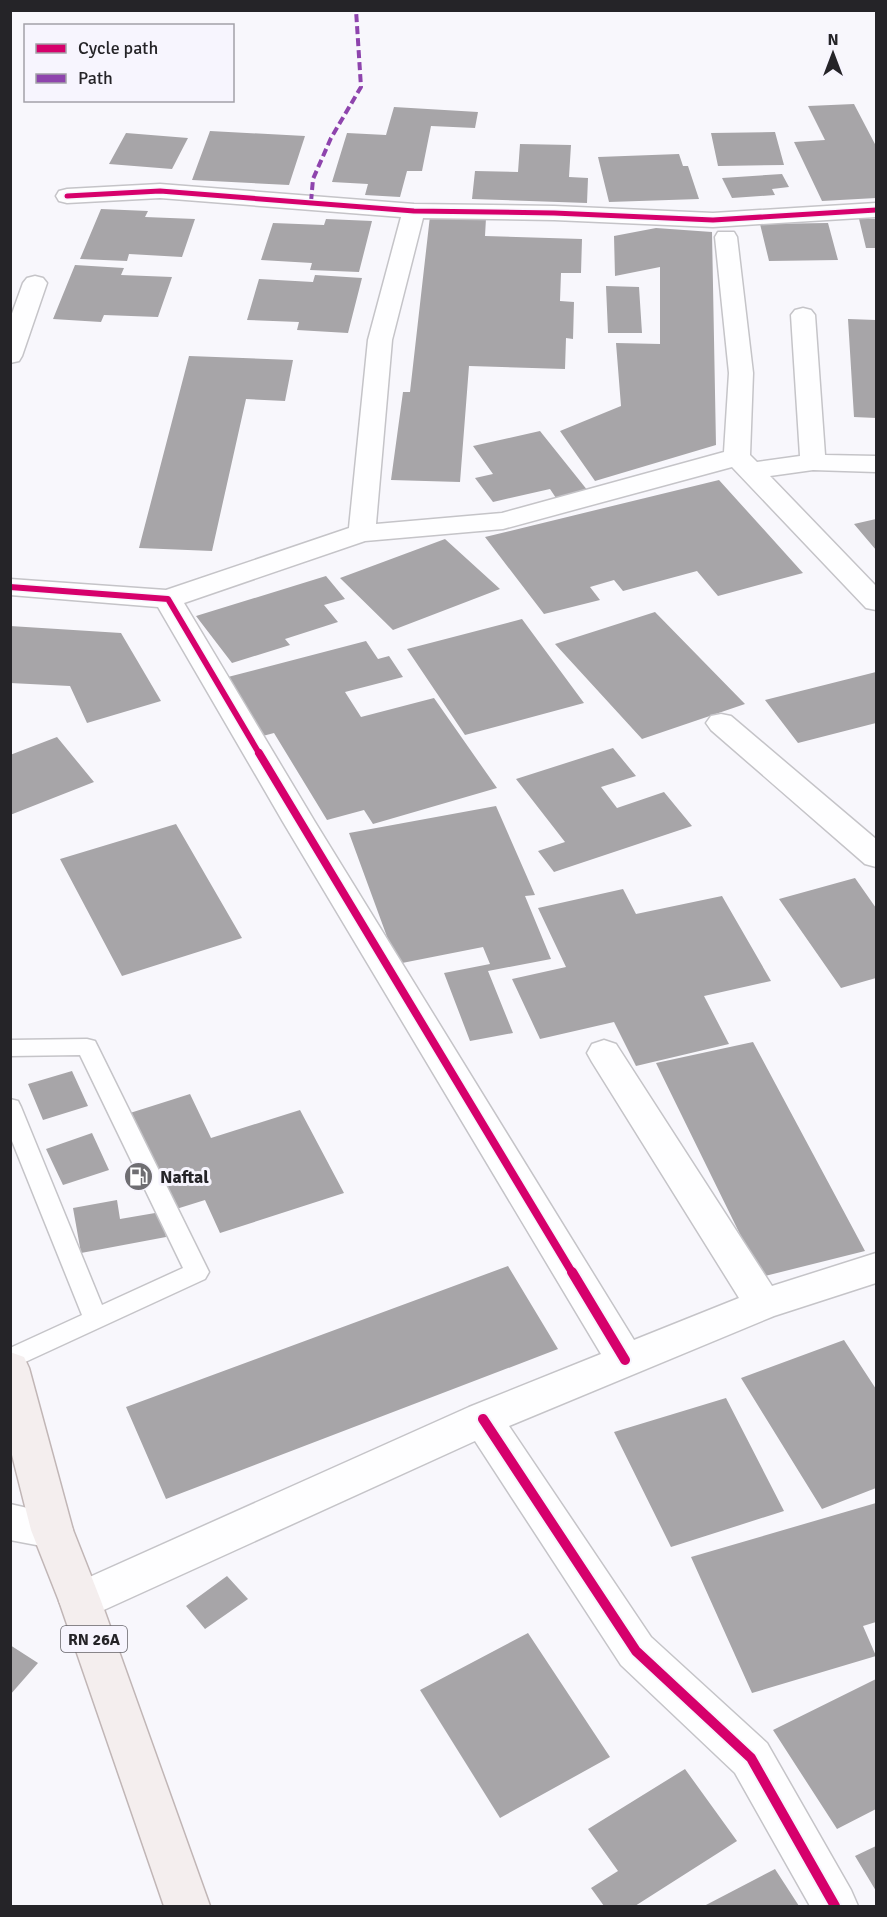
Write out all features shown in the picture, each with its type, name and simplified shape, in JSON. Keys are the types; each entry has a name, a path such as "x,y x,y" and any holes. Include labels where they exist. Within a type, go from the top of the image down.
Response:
{"main road":[{"name":"RN 26A","path":"10,1368 52,1530 80,1601 187,1906"}],"street":[{"path":"67,196 160,191 414,212 554,213 713,220 876,210"},
{"path":"362,533 380,340 414,212"},
{"path":"726,237 741,374 744,464 876,602"},
{"path":"10,356 36,283"},
{"path":"803,315 813,462"},
{"path":"10,587 168,599 362,533 503,521 744,464 813,462 876,464"},
{"path":"168,599 299,822 625,1360"},
{"path":"721,723 876,856"},
{"path":"604,1053 763,1304"},
{"path":"80,1601 483,1419 625,1360 763,1304 871,1279"},
{"path":"483,1419 636,1651 752,1758 835,1906"},
{"path":"10,1522 52,1530"}],"lane":[{"path":"10,1048 87,1047 197,1272 10,1359"},
{"path":"10,1107 96,1320"}],"building":[{"path":"854,104 876,146 876,198 822,201 794,142 825,140 808,106"},
{"path":"394,107 478,112 475,128 431,126 422,171 407,171 400,197 365,195 368,184 332,182 347,133 386,135"},
{"path":"210,131 305,136 289,185 192,180"},
{"path":"775,132 784,165 718,166 711,133"},
{"path":"126,133 188,138 172,169 109,164"},
{"path":"520,144 571,145 569,177 588,178 587,203 472,199 475,171 518,172"},
{"path":"679,154 683,166 688,166 699,199 609,202 598,157"},
{"path":"782,174 789,187 772,189 775,195 732,198 722,178"},
{"path":"101,209 148,211 145,217 195,219 182,257 129,254 127,261 80,259"},
{"path":"430,216 486,218 485,236 582,239 581,273 561,273 560,301 574,302 573,339 566,338 565,369 469,366 460,482 391,480 403,392 410,392"},
{"path":"326,219 372,221 359,272 310,270 312,263 261,260 273,223 324,225"},
{"path":"859,219 876,219 876,248 866,248"},
{"path":"828,223 838,260 769,261 760,224"},
{"path":"656,228 712,232 716,445 595,481 560,431 621,406 616,343 660,344 660,267 615,276 614,236"},
{"path":"75,265 124,268 121,275 172,277 158,317 104,315 101,322 53,319"},
{"path":"315,275 362,278 348,333 297,330 299,322 247,320 259,279 313,282"},
{"path":"606,286 639,287 642,333 608,333"},
{"path":"848,319 876,320 876,418 854,417"},
{"path":"189,356 293,360 285,401 246,399 212,551 139,548"},
{"path":"540,431 588,491 556,498 550,489 493,502 475,478 493,474 473,446"},
{"path":"719,480 803,573 718,596 697,571 623,591 614,580 590,587 600,600 544,614 485,537"},
{"path":"876,519 876,550 854,524"},
{"path":"445,539 500,589 393,630 340,578"},
{"path":"326,576 345,599 324,605 338,622 285,639 290,645 232,663 196,616"},
{"path":"655,612 745,704 642,739 555,644"},
{"path":"522,619 584,703 465,735 407,649"},
{"path":"10,626 121,633 161,701 87,723 70,686 10,683"},
{"path":"366,641 378,659 389,656 403,677 345,692 361,717 434,698 497,788 373,824 364,810 327,820 274,733 259,737 224,678"},
{"path":"876,672 876,723 798,743 765,700"},
{"path":"57,737 94,782 10,815 10,755"},
{"path":"613,748 636,776 601,787 617,808 664,792 692,826 554,872 538,851 565,842 516,779"},
{"path":"496,806 535,895 525,896 551,959 488,971 513,1033 470,1041 444,973 490,964 483,947 397,964 349,833"},
{"path":"176,824 242,938 122,976 60,859"},
{"path":"855,878 876,908 876,978 841,988 779,899"},
{"path":"623,889 636,914 722,896 771,981 704,996 729,1044 636,1066 614,1022 540,1039 512,979 566,967 538,908"},
{"path":"753,1042 865,1251 761,1277 656,1063"},
{"path":"72,1071 88,1106 43,1120 28,1084"},
{"path":"190,1094 211,1138 300,1110 344,1193 220,1233 205,1200 173,1210 130,1113"},
{"path":"92,1133 109,1170 63,1185 46,1149"},
{"path":"117,1200 120,1219 161,1212 166,1237 81,1253 73,1208"},
{"path":"508,1266 558,1349 166,1499 126,1407"},
{"path":"844,1340 876,1389 876,1488 822,1509 741,1378"},
{"path":"726,1398 784,1511 671,1547 614,1432"},
{"path":"876,1503 876,1622 863,1626 876,1656 752,1693 691,1557"},
{"path":"227,1576 248,1599 205,1629 186,1606"},
{"path":"528,1633 610,1757 500,1818 420,1690"},
{"path":"10,1645 38,1663 10,1695"},
{"path":"876,1679 876,1809 837,1829 773,1730"},
{"path":"685,1769 737,1841 635,1906 604,1906 591,1888 618,1871 588,1829"},
{"path":"876,1846 876,1891 855,1856"},
{"path":"775,1869 799,1906 704,1906"}],"marked path":[{"path":"311,202 313,179 331,138 361,87 356,10"}],"cycle path":[{"path":"67,196 160,191 414,211 554,213 713,220 876,210"},
{"path":"10,587 168,599 299,822 625,1360"},
{"path":"483,1419 636,1651 751,1758 835,1906"}],"place":[{"name":"Naftal","path":"139,1177"}]}
